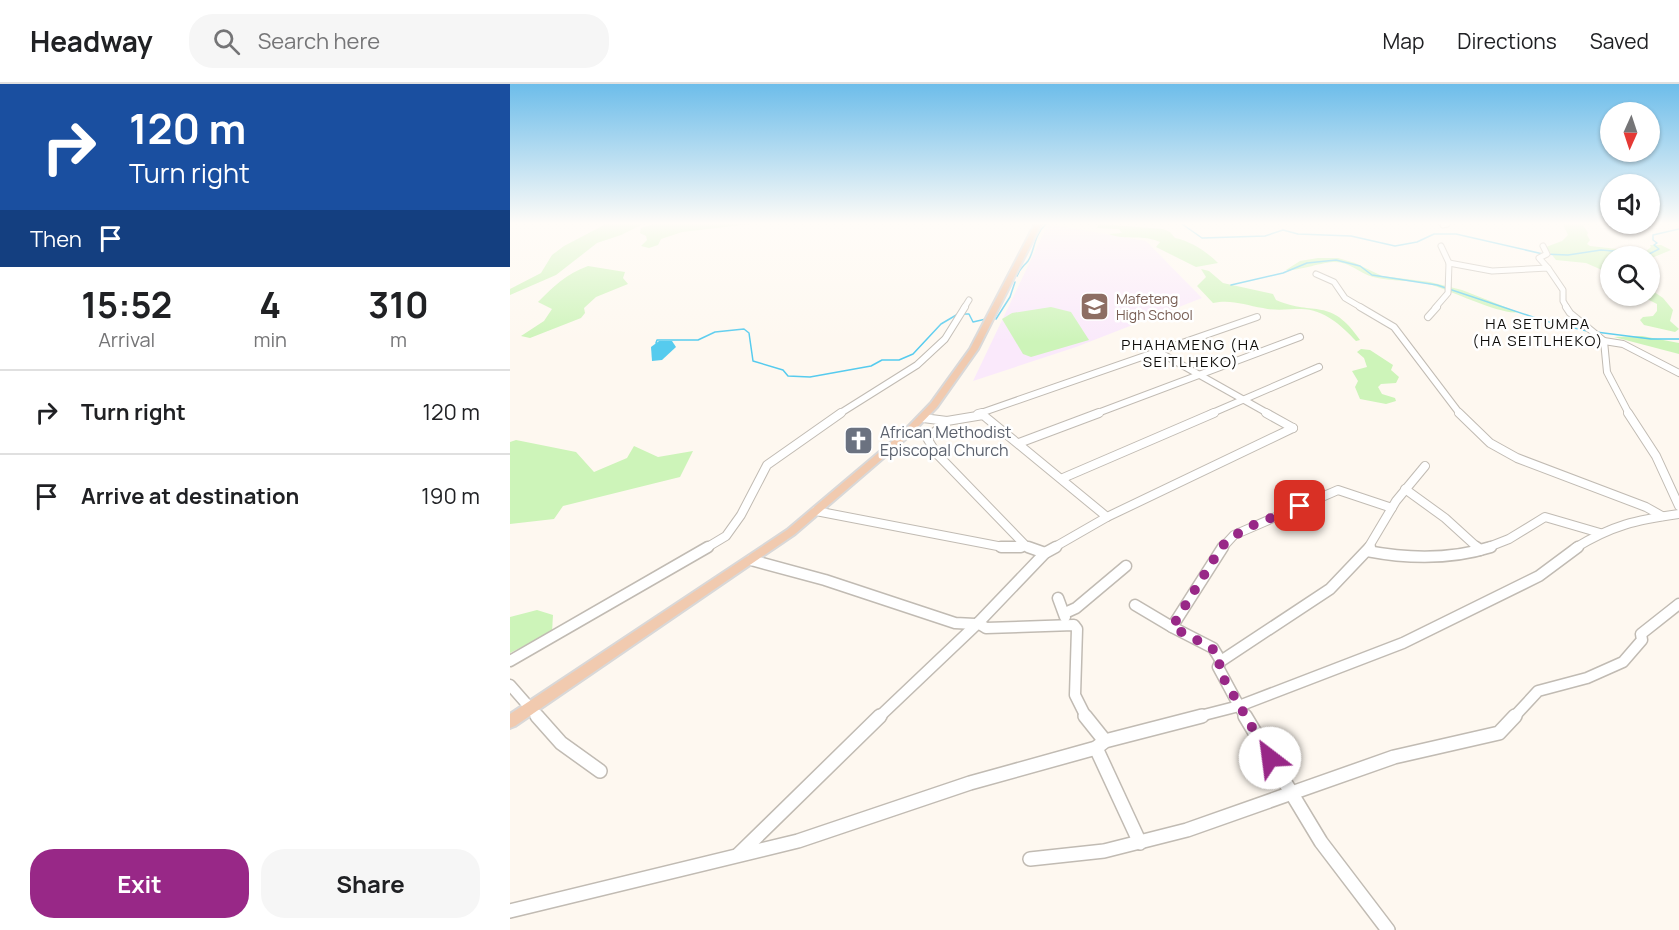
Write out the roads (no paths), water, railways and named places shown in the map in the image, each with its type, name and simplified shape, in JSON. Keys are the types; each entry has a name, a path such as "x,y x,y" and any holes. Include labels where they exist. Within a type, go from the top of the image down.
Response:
{"main road":[{"path":"510,722 752,560 816,511 923,418 960,372 1018,263"}],"street":[{"path":"1428,317 1448,293 1449,263"},
{"path":"1452,263 1492,270 1548,268"},
{"path":"1544,263 1558,280 1563,290 1563,301 1570,313 1604,341 1623,344 1679,372"},
{"path":"1316,274 1334,282 1338,292 1345,298 1394,327 1454,408 1490,443 1517,458 1673,516"},
{"path":"510,661 550,640 726,536 735,525 767,465 859,400 917,365 945,339 969,300"},
{"path":"923,418 943,421 978,414 1257,317"},
{"path":"1019,443 1300,337"},
{"path":"1604,341 1603,356 1611,381 1657,458 1679,507"},
{"path":"739,854 942,655 978,623 1045,553 1107,517 1293,428 1157,351"},
{"path":"1063,478 1319,367"},
{"path":"978,414 1063,478 1107,517"},
{"path":"943,421 942,426 927,438 936,453 1026,546 1045,553"},
{"path":"1388,930 1321,842 1218,667 1221,661 1330,589 1366,551 1405,489 1425,466"},
{"path":"1405,489 1445,518 1480,550"},
{"path":"1172,627 1222,546 1244,529 1338,490 1392,508"},
{"path":"816,511 1008,548 1026,546"},
{"path":"510,910 816,836 970,783 1239,706 1346,667 1403,643 1539,576 1574,549 1600,533 1631,521 1673,516"},
{"path":"1366,551 1407,558 1434,558 1480,550 1498,545 1545,517 1600,533"},
{"path":"752,560 847,587 955,623 978,623 998,628 1065,618 1126,566"},
{"path":"1058,598 1065,618 1077,629 1075,695 1100,744 1140,843"},
{"path":"1030,859 1104,851 1140,843 1186,830 1394,757 1499,733 1538,691 1587,678 1623,662 1642,640 1641,634 1679,604"},
{"path":"1135,605 1212,648 1221,661"},
{"path":"510,685 561,743 600,771"}],"water":[{"path":"659,341 672,341 676,347 662,360 652,361 651,347"}],"waterway":[{"path":"1017,276 1026,263"},
{"path":"1231,285 1283,273 1306,263"},
{"path":"1350,263 1360,266 1372,275 1437,285 1545,321 1587,331"},
{"path":"996,319 1010,297 1015,282"},
{"path":"656,343 657,340 698,340 715,332 744,329 749,333 753,361 783,370 788,376 810,377 871,366 882,360 899,360 913,354 941,324 958,314"},
{"path":"963,314 969,314 973,322 986,319"},
{"path":"1596,332 1651,339 1679,339"}],"place":[{"name":"Mafeteng High School","path":"1095,307"},
{"name":"African Methodist Episcopal Church","path":"859,441"}],"district":[{"name":"HA SETUMPA (HA SEITLHEKO)","path":"1538,332"},
{"name":"PHAHAMENG (HA SEITLHEKO)","path":"1191,354"}]}
